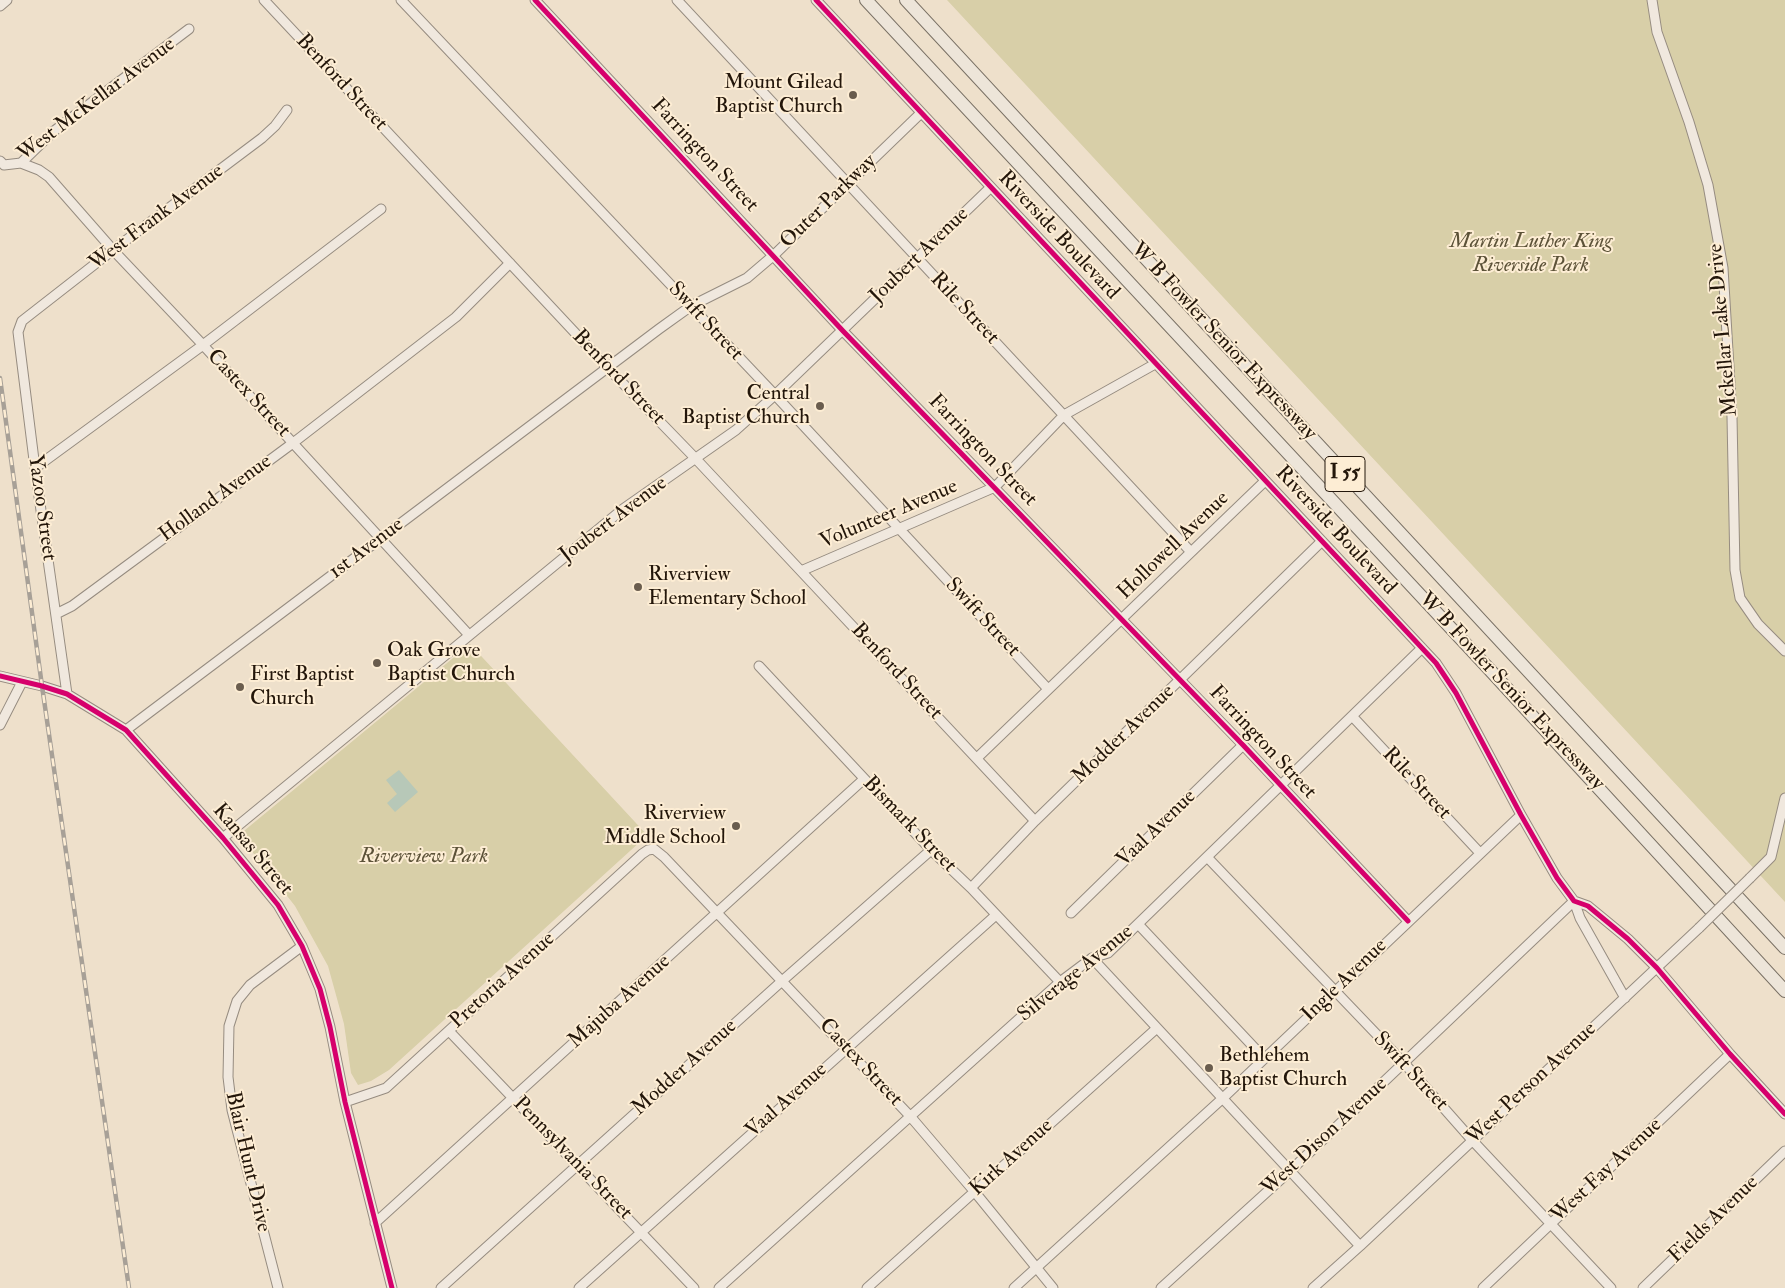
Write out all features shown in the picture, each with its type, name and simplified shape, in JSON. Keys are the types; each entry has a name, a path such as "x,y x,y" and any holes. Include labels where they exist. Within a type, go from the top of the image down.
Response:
{"highway":[{"name":"W B Fowler Senior Expressway","path":"866,0 1470,648 1785,991"},
{"name":"W B Fowler Senior Expressway","path":"906,0 1785,948"}],"street":[{"path":"0,6 7,0"},
{"name":"Benford Street","path":"264,0 1035,821"},
{"name":"Swift Street","path":"401,0 775,395 1048,690"},
{"name":"Farrington Street","path":"535,0 843,331 1243,745 1408,922"},
{"name":"Rile Street","path":"677,0 1191,552"},
{"name":"Riverside Boulevard","path":"816,0 1439,667 1450,683 1556,878 1574,901 1580,918 1625,998"},
{"name":"Mckellar Lake Drive","path":"1652,0 1657,32 1689,122 1708,185 1723,268 1732,418 1735,570 1740,598 1758,624 1785,651"},
{"name":"West McKellar Avenue","path":"2,163 21,163 54,131 189,29"},
{"name":"West Frank Avenue","path":"22,321 262,138 275,126 287,110"},
{"name":"Outer Parkway","path":"607,367 691,306 746,278 774,255 921,113"},
{"name":"Castex Street","path":"21,163 39,170 49,177 113,250 203,344 469,636"},
{"name":"Joubert Avenue","path":"223,838 623,509 736,430 843,331 991,187"},
{"path":"35,468 381,209"},
{"name":"Holland Avenue","path":"56,614 72,606 293,443 456,317 510,263"},
{"name":"Yazoo Street","path":"22,321 18,332 67,694"},
{"name":"Volunteer Avenue","path":"801,571 995,487 1064,415 1155,364"},
{"name":"1st Avenue","path":"126,730 607,367"},
{"name":"Hollowell Avenue","path":"977,758 1265,481"},
{"name":"Modder Avenue","path":"971,888 1035,821 1322,541"},
{"name":"Silverage Avenue","path":"719,1288 1060,982 1092,958 1108,953 1422,648"},
{"name":"Bismark Street","path":"759,666 931,850 971,888 1060,982"},
{"name":"Kansas Street","path":"0,676 67,694 126,730 223,838 278,905 302,946 320,989 330,1027 345,1102 392,1288"},
{"path":"0,725 22,682"},
{"name":"Rile Street","path":"1352,716 1480,853"},
{"name":"Vaal Avenue","path":"1071,913 1243,745"},
{"name":"Majuba Avenue","path":"375,1223 718,914 864,779"},
{"name":"West Person Avenue","path":"1313,1288 1657,968 1771,857 1785,798"},
{"name":"Ingle Avenue","path":"1014,1288 1223,1098 1521,815"},
{"name":"Pretoria Avenue","path":"345,1102 386,1088 642,854 648,850 654,850"},
{"name":"Castex Street","path":"654,850 660,852 910,1116 1053,1288"},
{"name":"Modder Avenue","path":"441,1288 782,981 931,850"},
{"name":"Swift Street","path":"1207,857 1334,992 1404,1063 1472,1140 1611,1288"},
{"name":"Riverside Boulevard","path":"1574,901 1588,906 1628,939 1657,968 1730,1054 1785,1114"},
{"name":"West Dison Avenue","path":"1161,1288 1290,1171 1574,901"},
{"name":"Vaal Avenue","path":"578,1288 996,915"},
{"path":"1138,924 1264,1058"},
{"name":"Blair Hunt Drive","path":"278,1288 232,1110 228,1077 229,1026 237,1001 250,985 302,946"},
{"path":"1092,958 1360,1246"},
{"name":"Kirk Avenue","path":"867,1288 1157,1028"},
{"name":"Pennsylvania Street","path":"448,1031 694,1288"},
{"name":"West Fay Avenue","path":"1483,1288 1730,1054"},
{"name":"Fields Avenue","path":"1643,1288 1785,1151"}],"green space":[{"name":"Martin Luther King Riverside Park","path":"947,0 1785,0 1785,902 1709,820"},
{"name":"Riverview Park","path":"470,644 648,836 389,1070 371,1081 358,1085 351,1073 344,1024 328,966 295,906 239,835"}],"shaded area":[{"path":"399,770 418,792 395,812 387,803 397,794 386,780"}],"railway":[{"path":"0,378 42,686 129,1288"}],"cycle path":[{"path":"535,0 843,331 1243,745 1408,921"},
{"path":"816,0 1436,663 1456,693 1557,878 1574,901 1588,906 1628,939 1657,968 1730,1054 1785,1114"},
{"path":"0,676 67,694 126,730 223,838 278,905 302,946 320,989 330,1027 345,1102 392,1288"}],"place":[{"name":"Mount Gilead Baptist Church","path":"853,95"},
{"name":"Central Baptist Church","path":"820,406"},
{"name":"Riverview Elementary School","path":"638,587"},
{"name":"Oak Grove Baptist Church","path":"377,663"},
{"name":"First Baptist Church","path":"240,687"},
{"name":"Riverview Middle School","path":"736,826"},
{"name":"Bethlehem Baptist Church","path":"1209,1068"}]}
